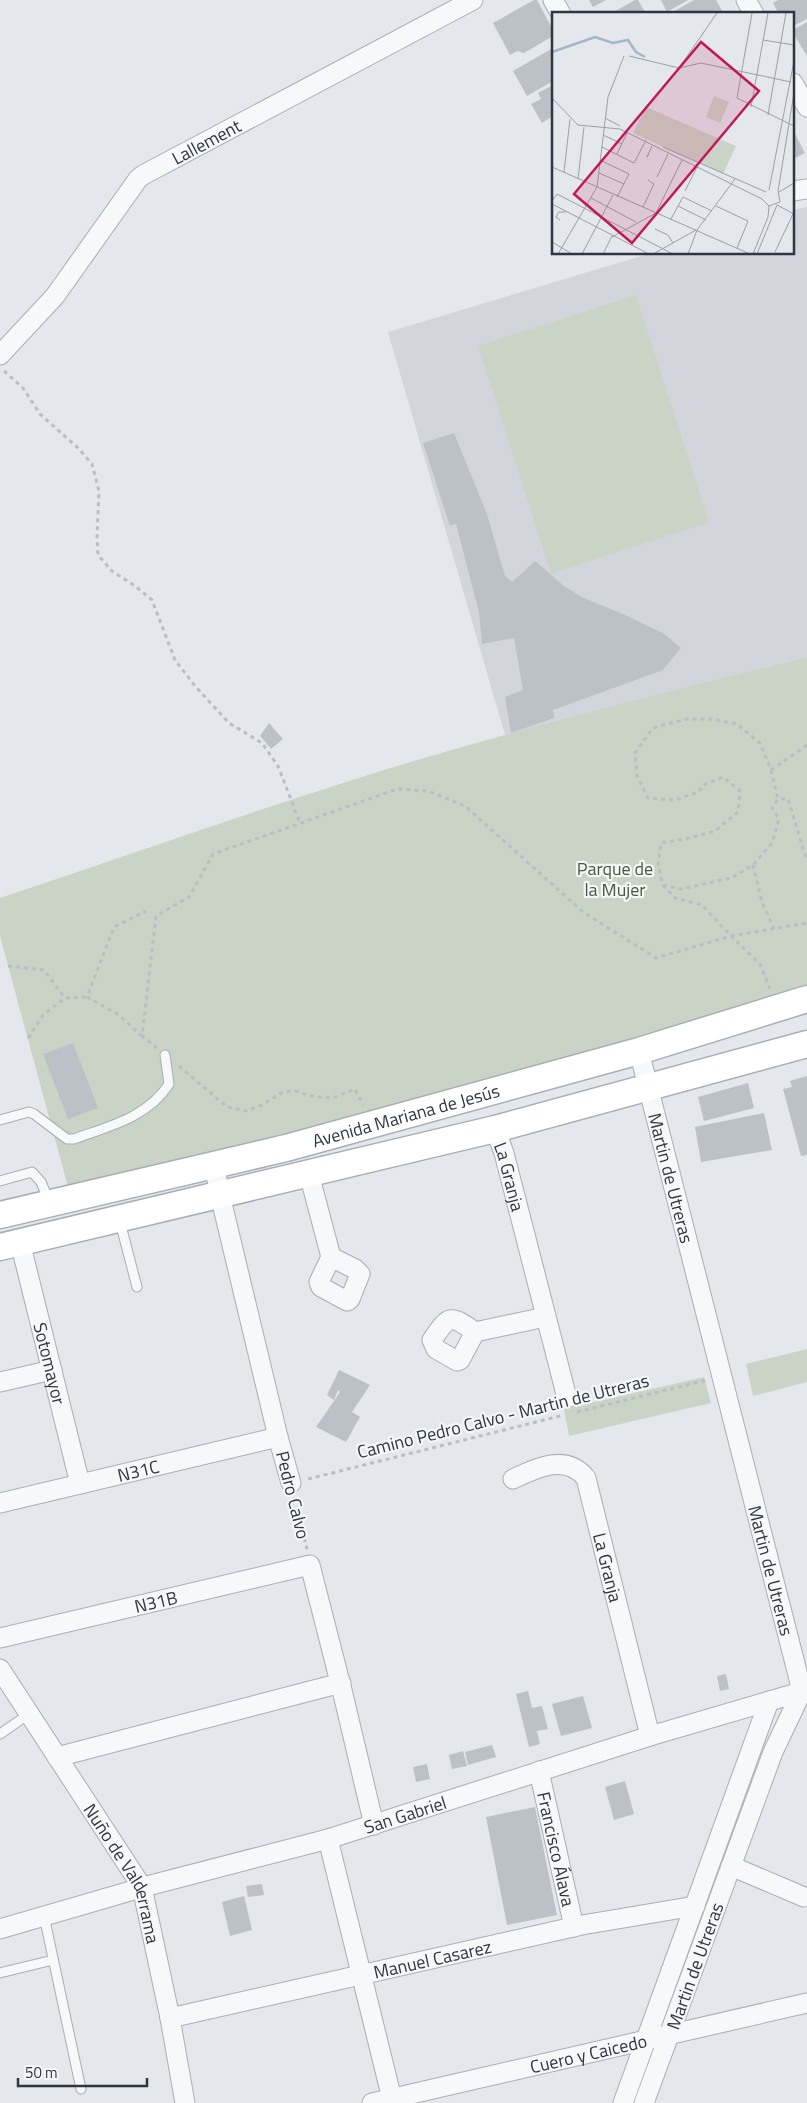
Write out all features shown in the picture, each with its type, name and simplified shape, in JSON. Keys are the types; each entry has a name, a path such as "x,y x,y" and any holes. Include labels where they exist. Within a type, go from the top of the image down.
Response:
{"main road":[{"name":"Avenida Mariana de Jesús","path":"0,1215 286,1148 638,1051 807,999"},
{"name":"Avenida Mariana de Jesús","path":"10,1244 495,1129 807,1044"},
{"path":"286,1148 301,1176"}],"street":[{"name":"Lallement","path":"0,355 55,296 138,179 144,174 473,0"},
{"path":"553,0 560,12"},
{"path":"746,0 753,12"},
{"path":"794,85 807,107"},
{"path":"794,191 807,189"},
{"name":"Martin de Utreras","path":"638,1051 804,1691 773,1752 644,2103"},
{"name":"La Granja","path":"495,1129 504,1153 567,1398"},
{"name":"Pedro Calvo","path":"214,1165 278,1437 291,1483"},
{"path":"301,1176 332,1257"},
{"name":"Sotomayor","path":"10,1244 52,1370 80,1484"},
{"path":"475,1332 545,1317"},
{"path":"0,1382 52,1370"},
{"name":"N31C","path":"0,1502 278,1437"},
{"name":"La Granja","path":"513,1479 534,1469 555,1463 572,1467 586,1478 650,1736"},
{"path":"310,1565 341,1683 374,1825"},
{"name":"N31B","path":"0,1638 310,1565"},
{"name":"Nuño de Valderrama","path":"0,1670 142,1887 170,2018 185,2103"},
{"path":"57,1757 341,1683"},
{"name":"San Gabriel","path":"0,1929 142,1887 328,1839 650,1736 804,1691"},
{"name":"Martin de Utreras","path":"623,2103 769,1701"},
{"name":"Francisco Álava","path":"539,1771 574,1926"},
{"path":"328,1839 363,1975 392,2101"},
{"path":"731,1866 804,1897"},
{"name":"Manuel Casarez","path":"170,2018 574,1926 695,1906"},
{"name":"Cuero y Caicedo","path":"372,2103 392,2101 646,2041 670,2033 807,2003"}],"lane":[{"path":"0,1120 30,1112 67,1139 74,1139 122,1121 145,1110 160,1098 169,1084 165,1055"},
{"path":"0,1180 32,1172 41,1182 50,1203"},
{"path":"119,1219 137,1287"},
{"path":"0,1734 30,1714"},
{"path":"44,1916 81,2089"},
{"path":"0,1973 53,1960"}],"path":[{"path":"0,365 23,388 40,414 78,448 92,464 99,491 96,537 98,555 112,571 152,600 174,660 195,686 229,723 262,743 278,766 300,823"},
{"path":"662,885 681,889 731,878 753,865 772,843 779,819 772,808 778,799 771,770 760,743 736,724 711,719 687,719 653,728 635,753 637,776 648,798 674,800 699,792 703,785 723,776 740,791 738,812 715,831 661,843 658,865 662,885 675,898 702,905 760,964 777,1008"},
{"path":"771,770 807,745"},
{"path":"142,1036 156,916 189,898 213,854 397,789 428,792 465,806 583,912 656,958 731,936 807,923"},
{"path":"778,799 788,799 807,861"},
{"path":"753,865 762,902 774,929"},
{"path":"87,997 114,927 146,911"},
{"path":"8,966 44,970 65,998"},
{"path":"28,1038 43,1015 65,998 87,997 119,1015 227,1107 246,1112 283,1092 295,1091 316,1097 333,1098 355,1089 364,1105"},
{"name":"Camino Pedro Calvo - Martin de Utreras","path":"291,1483 722,1376"},
{"name":"Pedro Calvo","path":"291,1483 310,1565"}],"shaded area":[{"path":"807,207 807,657 505,735 388,332 645,255 794,255 794,210"}],"green space":[{"path":"636,295 709,522 551,574 478,346"},
{"name":"Parque de la Mujer","path":"807,657 807,999 71,1198 0,936 0,898 258,811 414,761 659,694"},
{"path":"807,1349 807,1382 753,1396 746,1364"},
{"path":"704,1377 711,1403 569,1436 564,1409"}],"building":[{"path":"537,0 552,28 552,37 524,53 517,51 510,55 493,23"},
{"path":"589,0 606,0 593,7"},
{"path":"638,0 645,12 614,12"},
{"path":"661,0 688,0 667,12"},
{"path":"694,0 716,0 723,12 673,12"},
{"path":"778,0 807,0 807,19 794,26 794,12 778,12 773,3"},
{"path":"807,22 807,56 794,35 794,29"},
{"path":"552,49 552,82 527,96 513,71"},
{"path":"552,86 552,117 542,123 531,104 541,99 538,93"},
{"path":"794,132 805,153 794,158"},
{"path":"454,433 487,514 505,576 512,582 535,561 564,586 582,597 663,633 681,648 663,670 553,710 554,718 511,733 505,697 523,690 514,638 482,644 479,612 456,524 450,526 423,443"},
{"path":"269,723 283,739 271,749 260,736"},
{"path":"73,1043 98,1108 68,1119 43,1054"},
{"path":"807,1076 807,1155 801,1156 783,1089 792,1087 790,1081"},
{"path":"748,1083 754,1108 704,1121 698,1097"},
{"path":"764,1113 772,1150 701,1162 695,1127"},
{"path":"339,1370 370,1385 352,1412 360,1417 346,1442 316,1427 340,1392 338,1390 334,1400 327,1395"},
{"path":"726,1674 729,1689 720,1691 717,1676"},
{"path":"528,1691 532,1708 542,1706 548,1729 537,1731 540,1744 529,1747 516,1694"},
{"path":"583,1696 592,1728 561,1736 552,1704"},
{"path":"492,1745 496,1757 468,1765 465,1752"},
{"path":"463,1751 467,1766 452,1769 449,1755"},
{"path":"427,1764 430,1779 416,1782 413,1767"},
{"path":"625,1781 634,1814 614,1820 605,1787"},
{"path":"535,1807 557,1915 507,1925 486,1817"},
{"path":"262,1884 264,1895 248,1897 246,1886"},
{"path":"244,1896 252,1930 230,1936 222,1902"}]}
